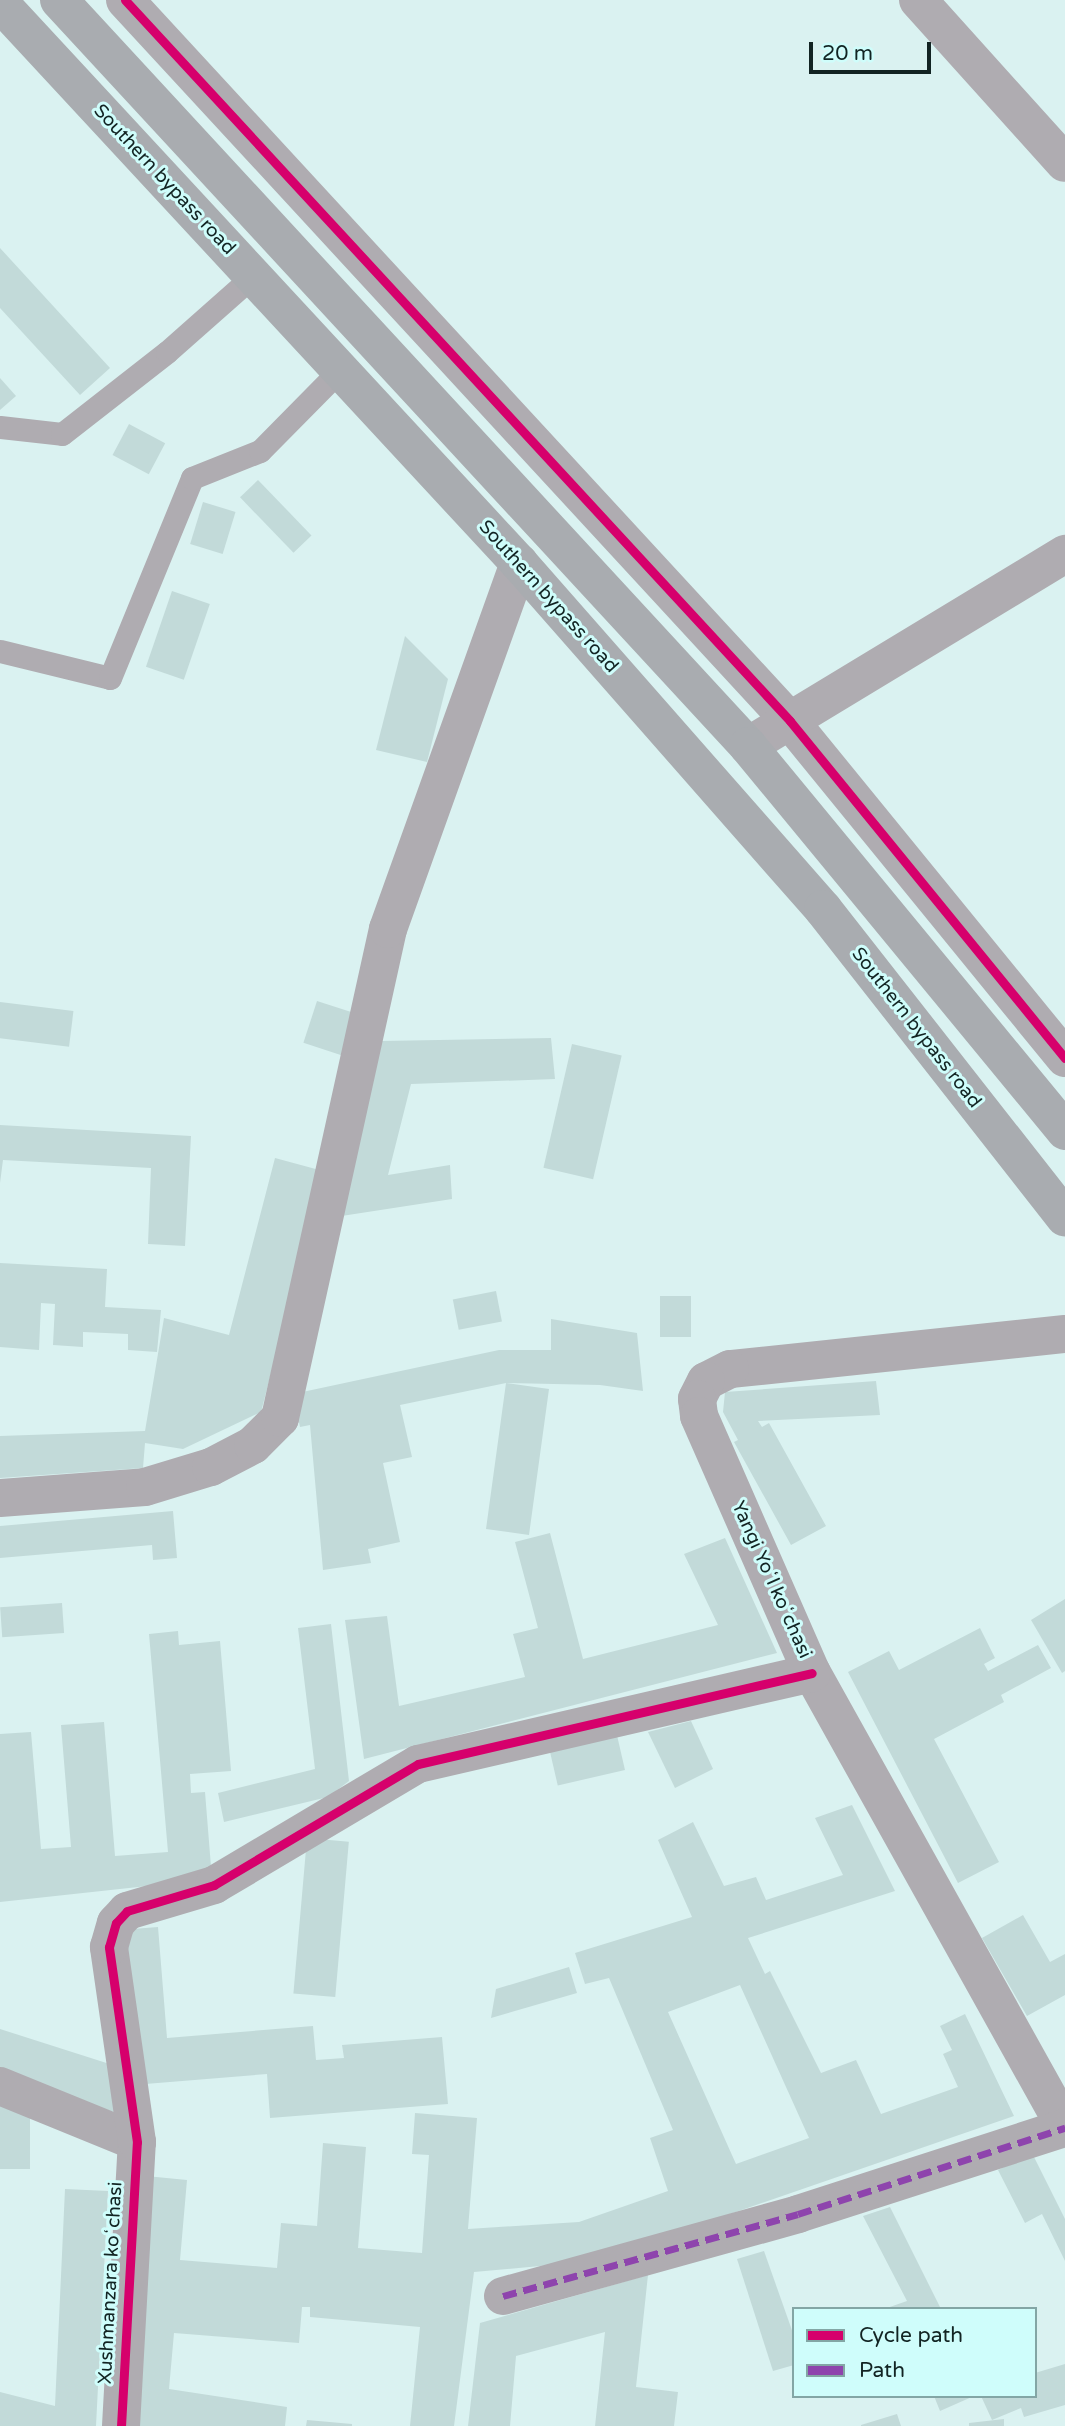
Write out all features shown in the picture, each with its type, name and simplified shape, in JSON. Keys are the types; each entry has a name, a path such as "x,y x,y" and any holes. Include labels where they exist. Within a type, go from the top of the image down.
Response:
{"highway":[{"path":"60,0 748,746 1065,1132"},
{"name":"Southern bypass road","path":"0,3 519,563 822,909 1065,1218"}],"street":[{"path":"125,0 790,721 1065,1058"},
{"path":"918,0 1065,163"},
{"path":"748,746 1065,554"},
{"path":"0,1498 145,1487 211,1467 253,1445 280,1418 388,929 519,563"},
{"name":"Yangi Yoʻl koʻchasi","path":"1065,1334 730,1369 706,1381 697,1399 699,1416 812,1673 1065,2127"},
{"name":"Xushmanzara koʻchasi","path":"121,2426 137,2142 109,1947 116,1923 127,1911 214,1885 418,1764 812,1673"},
{"path":"0,2087 137,2142"},
{"path":"503,2296 798,2214 1065,2127"}],"lane":[{"path":"0,427 62,434 167,352 253,276"},
{"path":"0,651 110,678 192,478 260,451 340,370"}],"building":[{"path":"0,248 110,368 80,395 0,308"},
{"path":"0,378 16,396 0,410"},
{"path":"129,424 165,443 149,474 113,455"},
{"path":"258,480 311,535 294,553 240,497"},
{"path":"203,502 236,512 223,554 190,544"},
{"path":"172,591 210,604 184,680 146,667"},
{"path":"405,636 448,679 427,762 376,750"},
{"path":"317,1001 355,1013 341,1055 303,1043"},
{"path":"0,1002 73,1011 69,1047 0,1038"},
{"path":"551,1038 555,1079 411,1084 388,1175 450,1165 452,1199 335,1217 382,1041"},
{"path":"572,1044 622,1055 593,1179 543,1168"},
{"path":"0,1125 191,1136 185,1246 148,1244 151,1168 3,1160 0,1183"},
{"path":"275,1158 323,1171 261,1412 183,1449 145,1443 143,1468 0,1478 0,1436 145,1431 164,1318 229,1335"},
{"path":"0,1263 107,1269 105,1307 161,1310 157,1352 128,1350 128,1334 83,1332 83,1347 53,1345 55,1304 41,1303 39,1350 0,1347"},
{"path":"496,1291 502,1321 459,1330 453,1299"},
{"path":"660,1296 691,1296 691,1337 660,1337"},
{"path":"551,1319 637,1333 643,1391 600,1385 506,1383 400,1405 412,1457 383,1463 400,1542 368,1549 371,1563 323,1570 310,1425 300,1427 293,1394 499,1350 551,1350"},
{"path":"876,1381 880,1415 758,1421 762,1427 769,1423 826,1526 791,1545 734,1442 738,1440 723,1412 725,1392"},
{"path":"506,1383 549,1389 529,1535 486,1529"},
{"path":"173,1511 177,1558 153,1560 152,1545 0,1558 0,1526"},
{"path":"550,1533 583,1659 718,1625 684,1554 725,1538 777,1653 364,1759 345,1620 387,1616 399,1706 525,1677 513,1634 538,1628 515,1542"},
{"path":"1065,1599 1065,1671 1062,1673 1031,1620"},
{"path":"62,1603 64,1633 2,1637 0,1607"},
{"path":"331,1624 349,1781 328,1797 224,1822 218,1793 315,1769 298,1628"},
{"path":"980,1628 995,1658 984,1664 988,1671 1038,1645 1051,1668 1001,1695 1004,1702 934,1739 999,1862 958,1883 848,1672 889,1651 899,1670"},
{"path":"178,1631 179,1645 220,1641 231,1771 190,1774 191,1793 205,1792 212,1879 0,1902 0,1734 31,1732 41,1849 71,1847 61,1725 104,1722 115,1856 168,1852 149,1634"},
{"path":"691,1721 713,1769 675,1788 648,1732"},
{"path":"616,1731 625,1770 558,1785 549,1747"},
{"path":"852,1805 895,1891 748,1938 765,1974 770,1971 821,2073 856,2060 881,2114 958,2087 943,2054 952,2050 940,2026 965,2014 1014,2116 594,2261 474,2272 454,2426 410,2426 420,2327 310,2317 310,2307 302,2307 299,2343 174,2333 169,2389 287,2407 285,2426 134,2426 146,2176 187,2180 180,2260 277,2268 281,2223 317,2226 323,2143 366,2147 358,2248 422,2253 429,2155 412,2154 415,2113 477,2118 468,2229 579,2222 668,2191 650,2138 673,2130 609,1978 585,1984 575,1953 692,1917 658,1840 693,1822 724,1886 756,1877 766,1900 843,1875 815,1818","holes":["740,1985 809,2138 736,2164 668,2012"]},
{"path":"307,1838 349,1842 335,1997 293,1993"},
{"path":"1023,1915 1050,1962 1065,1954 1065,1995 1027,2016 982,1938"},
{"path":"158,1927 167,2038 313,2026 316,2060 344,2058 342,2045 442,2037 448,2104 270,2118 267,2074 133,2085 120,1930"},
{"path":"569,1967 577,1993 491,2018 496,1989"},
{"path":"0,2029 119,2067 120,2114 0,2075"},
{"path":"0,2102 30,2115 30,2169 0,2169"},
{"path":"1032,2153 1065,2219 1065,2261 1042,2214 1025,2223 998,2170"},
{"path":"65,2189 108,2191 96,2426 0,2426 0,2392 55,2406"},
{"path":"890,2207 940,2307 890,2307 907,2301 863,2216"},
{"path":"764,2251 792,2330 792,2366 773,2371 737,2259"},
{"path":"648,2275 636,2387 678,2392 674,2426 595,2426 605,2332 516,2356 510,2426 468,2426 480,2323"},
{"path":"1065,2364 1065,2405 1024,2417 1021,2408 992,2420 982,2398 1037,2398 1037,2372"},
{"path":"935,2398 969,2398 940,2411"},
{"path":"897,2414 901,2426 861,2426 861,2425"},
{"path":"1004,2419 1004,2426 969,2426 969,2423"},
{"path":"307,2420 352,2424 352,2426 306,2426"}],"marked path":[{"path":"503,2296 798,2214 1065,2128"}],"cycle path":[{"path":"125,0 790,721 1065,1058"},
{"path":"121,2426 137,2142 109,1947 116,1923 127,1911 214,1885 418,1764 812,1673"}]}
